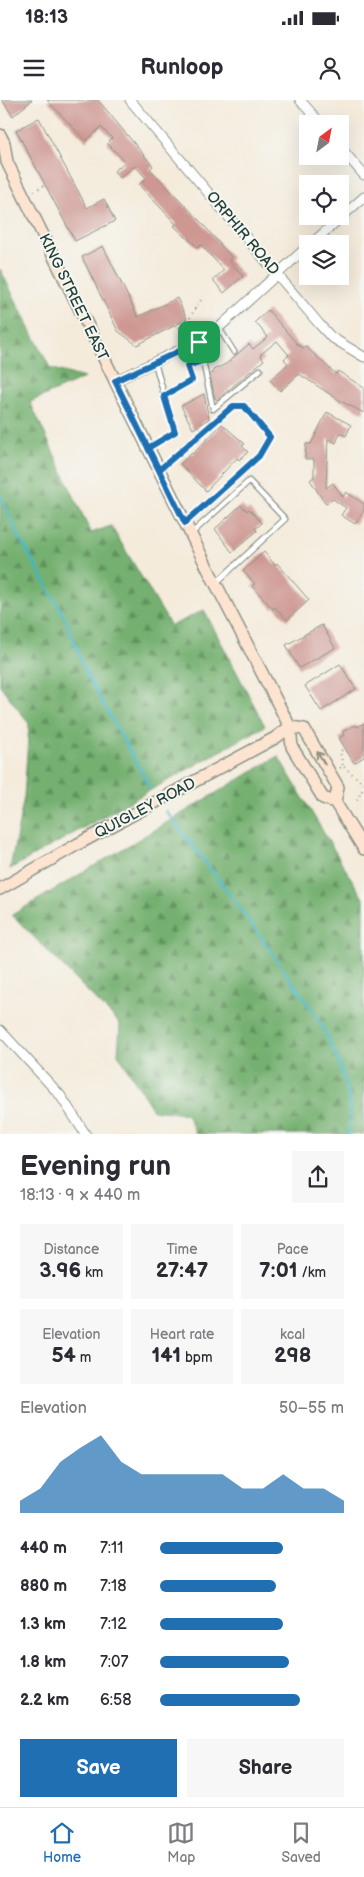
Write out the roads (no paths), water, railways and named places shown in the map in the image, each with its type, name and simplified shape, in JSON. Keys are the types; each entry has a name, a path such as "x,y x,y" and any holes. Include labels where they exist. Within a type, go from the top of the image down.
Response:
{"main road":[{"name":"KING STREET EAST","path":"0,135 4,143 3,159 24,196 185,523 290,727 292,747 323,798 335,802 364,849"},
{"name":"KING STREET EAST","path":"290,727 304,729 338,787 335,802"},
{"name":"QUIGLEY ROAD","path":"0,889 78,844 275,738 290,727"}],"street":[{"name":"ORPHIR ROAD","path":"130,100 331,337 364,357"},
{"path":"300,100 313,115"},
{"path":"349,158 364,175"},
{"path":"320,235 364,197"},
{"path":"115,381 199,342 219,328 299,254"},
{"path":"0,1030 60,1095 86,1134"}],"lane":[{"path":"219,328 234,352"},
{"path":"199,342 213,409 260,370"},
{"path":"164,396 192,380 182,350"},
{"path":"187,366 202,361"},
{"path":"148,448 175,432 155,363"},
{"path":"159,470 233,406 244,406 270,437 259,456 185,523"},
{"path":"191,534 215,509 249,481 285,519 216,582"}],"waterway":[{"path":"0,495 19,536 66,620 87,675 150,787"},
{"path":"166,811 238,905 318,1019 343,1075 350,1106 348,1134"}]}
